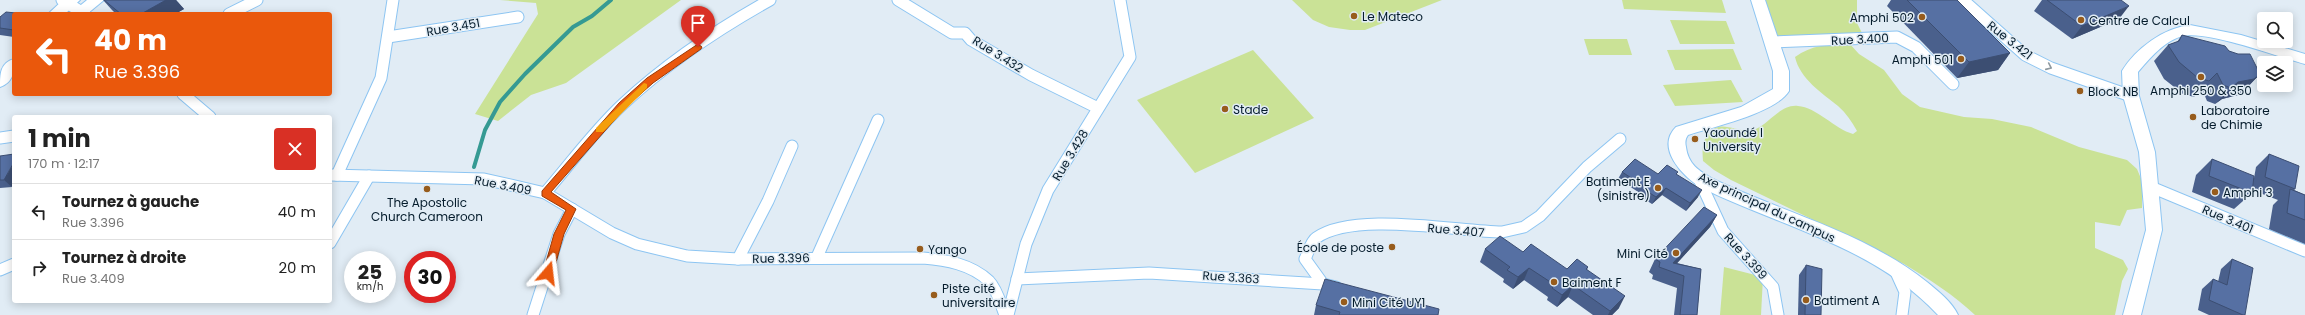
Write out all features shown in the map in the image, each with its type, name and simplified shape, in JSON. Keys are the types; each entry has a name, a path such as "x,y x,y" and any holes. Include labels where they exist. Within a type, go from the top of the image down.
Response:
{"street":[{"path":"60,12 98,0"},
{"path":"233,12 257,0"},
{"path":"334,175 381,78 393,0"},
{"name":"Rue 3.409","path":"334,175 463,177 484,179 545,193 617,110 650,80 722,30 770,0"},
{"name":"Rue 3.432","path":"898,0 952,33 965,33 971,40 1031,75 1098,108"},
{"name":"Rue 3.428","path":"1008,315 1026,244 1048,190 1130,57 1130,45 1120,10 1120,0"},
{"name":"Axe principal du campus","path":"1758,0 1773,42 1781,71 1781,91 1766,103 1753,110 1682,131 1678,134 1677,147 1687,169 1698,177 1723,190 1844,242 1894,268 1924,289 1949,315"},
{"name":"Rue 3.421","path":"1963,0 2026,55 2051,68 2131,96"},
{"name":"Rue 3.451","path":"388,37 518,17"},
{"path":"2132,315 2154,230 2151,187 2146,152 2131,96 2130,71 2144,56 2180,31 2189,30 2231,37 2305,59"},
{"name":"Rue 3.400","path":"1773,42 1897,37 1916,47 1952,84"},
{"path":"0,81 12,66"},
{"path":"185,96 208,115"},
{"path":"817,257 878,120"},
{"path":"0,138 12,136"},
{"name":"Rue 3.407","path":"1323,284 1305,259 1306,251 1309,244 1317,236 1331,228 1360,223 1493,234 1523,228 1534,221 1568,190 1584,170 1620,139"},
{"path":"738,259 768,201 792,146"},
{"path":"332,240 369,176"},
{"name":"Rue 3.399","path":"1698,177 1723,231 1730,242 1773,287 1776,296 1778,315"},
{"name":"Rue 3.401","path":"2151,187 2305,251"},
{"name":"Rue 3.396","path":"545,193 612,233 637,244 687,256 738,259 817,257 923,258 951,261 973,270 990,282 1005,315"},
{"path":"533,315 559,234 572,209"},
{"path":"0,270 12,265"},
{"path":"1894,268 1905,292 1902,315"},
{"name":"Rue 3.363","path":"1016,279 1149,272 1323,284 1349,290"}],"green space":[{"path":"500,0 681,0 566,83 531,95 498,121 475,114 538,14 536,3"},
{"name":"Le Mateco","path":"1292,0 1442,0 1365,30 1350,30 1329,27 1313,20"},
{"path":"1622,0 1722,0 1726,13 1624,9"},
{"path":"1758,0 1857,0 1857,23 1865,39 1773,42"},
{"path":"1670,20 1726,21 1735,44 1680,44"},
{"path":"1584,39 1627,39 1632,55 1589,55"},
{"path":"1849,43 1859,54 1884,70 1902,94 1920,107 1964,117 1992,119 2031,127 2079,147 2127,160 2137,169 2142,181 2142,208 2127,210 2120,226 2095,222 2095,248 2123,260 2128,269 2122,281 2115,315 1975,315 1959,301 1923,275 1904,264 1731,180 1714,170 1703,161 1704,142 1707,135 1715,128 1726,127 1750,131 1761,126 1786,108 1792,106 1805,107 1812,110 1839,128 1853,134 1857,131 1841,109 1812,85 1802,72 1795,57 1814,48"},
{"path":"1733,49 1742,70 1675,70 1667,50"},
{"name":"Stade","path":"1253,50 1314,118 1195,173 1137,100"},
{"path":"1731,80 1743,102 1675,106 1663,85"},
{"path":"1724,267 1763,277 1761,315 1720,315"}],"building":[{"path":"104,0 166,0 145,12 119,12"},
{"path":"1907,0 1957,0 2010,53 1969,62"},
{"path":"2047,0 2121,0 2129,6 2082,26"},
{"path":"6,12 12,13 12,30 0,28 0,17"},
{"path":"2182,35 2225,46 2229,51 2238,54 2250,54 2257,68 2257,77 2254,79 2238,82 2231,88 2223,85 2217,73 2209,81 2198,78 2179,62 2168,45 2179,41"},
{"path":"12,154 12,166 4,180 0,180 0,156"},
{"path":"2269,154 2299,166 2295,189 2265,177"},
{"path":"1635,159 1658,174 1667,165 1678,172 1676,174 1702,190 1690,203 1666,188 1656,197 1645,190 1647,188 1622,172"},
{"path":"2212,159 2254,176 2252,193 2209,176"},
{"path":"2290,189 2305,195 2305,220 2287,213"},
{"path":"1704,207 1717,215 1673,263 1701,269 1697,315 1680,315 1684,276 1659,267 1660,262 1655,259"},
{"path":"1500,236 1523,252 1531,244 1567,269 1577,259 1588,267 1586,269 1625,296 1610,311 1573,285 1562,295 1552,288 1555,285 1529,268 1518,277 1507,270 1510,267 1485,249"},
{"path":"2232,259 2253,268 2245,315 2209,300 2213,279 2227,285"},
{"path":"1806,265 1822,269 1821,315 1805,315"},
{"path":"1325,279 1439,309 1438,315 1339,315 1340,312 1316,305"}],"waterway":[{"path":"474,167 485,130 500,102 525,74 573,27 592,16 611,0"}],"slow traffic":[{"path":"600,130 622,105 644,86"}],"place":[{"name":"Le Mateco","path":"1354,16"},
{"name":"Amphi 502","path":"1922,17"},
{"name":"Centre de Calcul","path":"2081,20"},
{"name":"Amphi 501","path":"1961,59"},
{"name":"Amphi 250 & 350","path":"2201,77"},
{"name":"Block NB","path":"2080,91"},
{"name":"Stade","path":"1225,109"},
{"name":"Laboratoire de Chimie","path":"2193,117"},
{"name":"Yaoundé I University","path":"1695,139"},
{"name":"Batiment E (sinistre)","path":"1658,188"},
{"name":"The Apostolic Church Cameroon","path":"427,189"},
{"name":"Amphi 3","path":"2215,192"},
{"name":"École de poste","path":"1392,247"},
{"name":"Yango","path":"920,249"},
{"name":"Mini Cité","path":"1676,253"},
{"name":"Baiment F","path":"1554,282"},
{"name":"Piste cité universitaire","path":"934,295"},
{"name":"Batiment A","path":"1806,300"},
{"name":"Mini Cité UY1","path":"1344,302"}],"route":[{"path":"548,273 559,234 572,209 545,193 622,105 650,80 698,47"}]}
